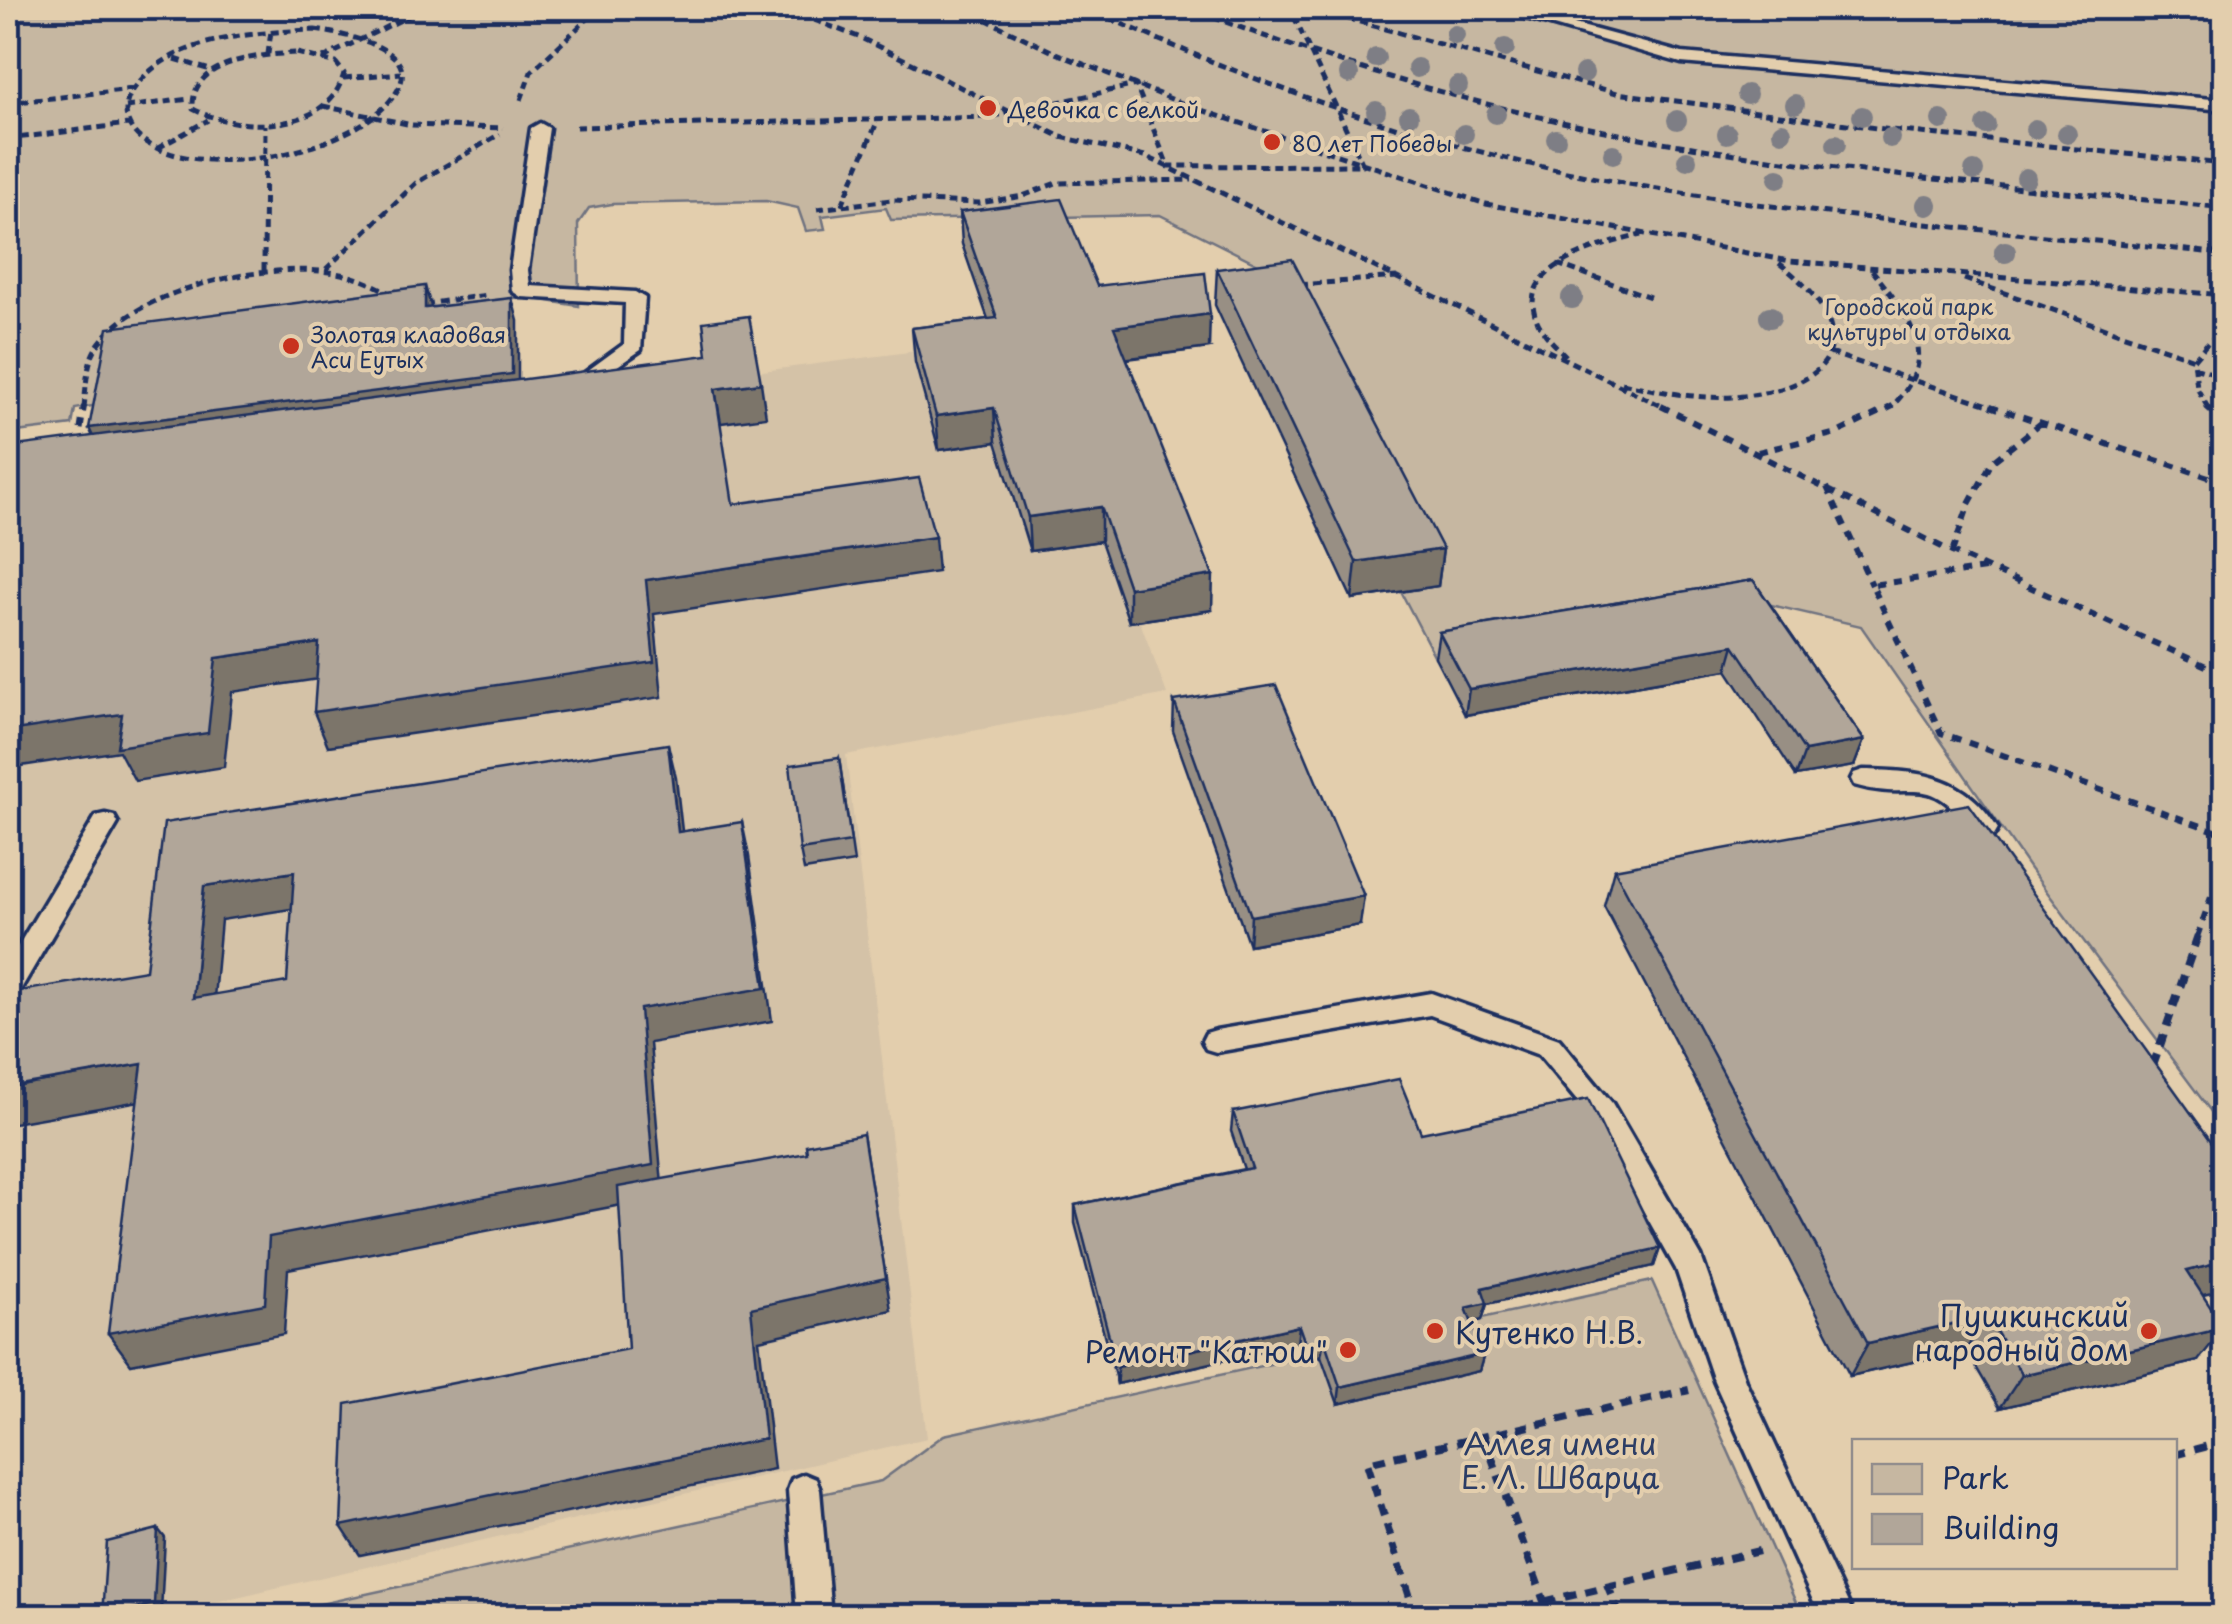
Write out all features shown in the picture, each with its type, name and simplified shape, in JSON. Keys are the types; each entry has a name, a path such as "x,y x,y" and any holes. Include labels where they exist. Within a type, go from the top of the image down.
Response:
{"lane":[{"path":"1500,8 1682,58 2224,105"},
{"path":"540,128 519,270 522,291 635,298 634,346 588,383 556,395"},
{"path":"1863,780 1930,781 1956,792 2002,854"},
{"path":"8,986 105,823"},
{"path":"1216,1041 1431,1004 1550,1047 1602,1111 1690,1265 1730,1381 1837,1616"},
{"path":"804,1490 814,1616"}],"path":[{"path":"322,58 425,8"},
{"path":"326,269 416,182 452,166 512,128 531,72 599,8"},
{"path":"764,8 809,18 861,38 1061,137 1111,146 1199,180 1758,452 1952,552 2224,674"},
{"path":"962,8 1053,52 1136,85 1486,204 1771,257 1953,276 2224,295"},
{"path":"1086,8 1223,70 1335,108 1496,155 1585,176 1693,195 2224,254"},
{"path":"1189,8 1244,31 1528,112 1764,159 2224,208"},
{"path":"1290,8 1363,165"},
{"path":"315,30 359,38 383,48 399,64 401,85 386,107 368,121 318,145 264,157 209,159 149,146 128,124 125,107 134,89 156,69 228,39 271,31 315,30"},
{"path":"268,54 271,31"},
{"path":"297,53 322,58 336,63 344,78 336,98 297,118 265,125 222,124 192,110 189,99 194,87 214,71 268,54 297,53"},
{"path":"175,59 214,71"},
{"path":"344,78 401,73"},
{"path":"324,106 368,121 448,129 878,120 990,117 1136,85"},
{"path":"1136,85 1168,166"},
{"path":"8,103 134,89"},
{"path":"125,107 189,99"},
{"path":"158,148 209,120"},
{"path":"841,206 878,120"},
{"path":"8,139 128,124"},
{"path":"264,271 265,125"},
{"path":"1168,166 1363,165"},
{"path":"816,209 891,200 980,204 1056,184 1120,178 1199,180"},
{"path":"1575,363 1553,345 1537,321 1532,299 1542,278 1557,264 1589,246 1647,234"},
{"path":"1608,380 1698,398 1749,396 1791,384 1820,368 1830,353 1836,329 1828,306 1816,289 1771,257"},
{"path":"1557,264 1650,297"},
{"path":"77,454 96,348 122,323 154,304 230,277 264,271 326,269 359,276 396,297"},
{"path":"1758,452 1830,436 1866,422 1900,401 1914,380 1919,353 1913,330 1871,269"},
{"path":"1953,276 2224,376"},
{"path":"1282,286 1398,277"},
{"path":"425,304 522,291"},
{"path":"2224,334 2210,340 2194,363 2193,383 2208,409 2224,423"},
{"path":"1830,353 2224,482"},
{"path":"1952,552 1969,504 1992,462 2042,422"},
{"path":"1826,486 1941,733 2224,834"},
{"path":"1872,585 1988,568"},
{"path":"2150,1076 2224,860"},
{"path":"1416,1616 1366,1463 1730,1381"},
{"path":"1484,1436 1545,1604"},
{"path":"2177,1454 2224,1442"},
{"path":"1483,1616 1754,1552"},
{"path":"1607,1584 1620,1616"}],"shaded area":[{"path":"1033,336 1167,694 846,755 927,1438 154,1616 8,1616 8,469"}],"green space":[{"name":"Городской парк культуры и отдыха","path":"8,8 2224,8 2224,1129 2030,869 1861,626 1754,601 1435,657 1401,592 1436,586 1270,270 1160,215 891,220 886,208 822,216 825,229 806,231 798,208 766,201 612,204 589,208 578,224 579,306 522,297 118,351 109,403 75,409 72,425 8,433"},
{"name":"Аллея имени Е. Л. Шварца","path":"1652,1281 1802,1616 266,1616 881,1481 944,1435"}],"building":[{"path":"1061,199 1097,286 1205,273 1210,314 1114,327 1213,575 1129,588 1101,507 1028,517 994,408 936,416 912,328 997,318 960,212"},
{"path":"1292,259 1443,549 1356,562 1217,269"},
{"path":"425,286 425,308 512,298 512,374 89,428 108,328"},
{"path":"749,316 761,383 715,389 733,504 919,478 935,537 646,580 654,662 314,712 319,643 216,658 208,733 117,747 122,714 8,731 8,447 707,355 703,322"},
{"path":"1753,580 1864,740 1805,751 1734,645 1469,689 1439,632"},
{"path":"1276,685 1364,896 1251,916 1174,701"},
{"path":"668,744 678,832 742,822 765,988 640,1009 653,1165 269,1237 265,1304 108,1333 142,1064 8,1087 8,993 146,970 164,823","holes":["294,872 287,982 193,998 204,886"]},
{"path":"839,758 851,842 800,850 790,765"},
{"path":"1969,804 2224,1159 2224,1262 2187,1271 2224,1328 2022,1375 1987,1316 1868,1343 1614,869"},
{"path":"1399,1079 1421,1133 1588,1099 1660,1248 1482,1288 1487,1303 1466,1308 1484,1354 1340,1387 1324,1339 1305,1343 1299,1326 1117,1367 1075,1205 1252,1168 1233,1112"},
{"path":"863,1134 886,1278 751,1308 765,1439 341,1526 346,1404 628,1349 618,1187 807,1153 806,1145"},
{"path":"158,1529 154,1604 102,1616 107,1542"}],"place":[{"name":"Девочка с белкой","path":"988,108"},
{"name":"80 лет Победы","path":"1272,142"},
{"name":"Золотая кладовая Аси Еутых","path":"291,346"},
{"name":"Кутенко Н.В.","path":"1435,1331"},
{"name":"Пушкинский народный дом","path":"2149,1331"},
{"name":"Ремонт \"Катюш\"","path":"1348,1350"}]}
